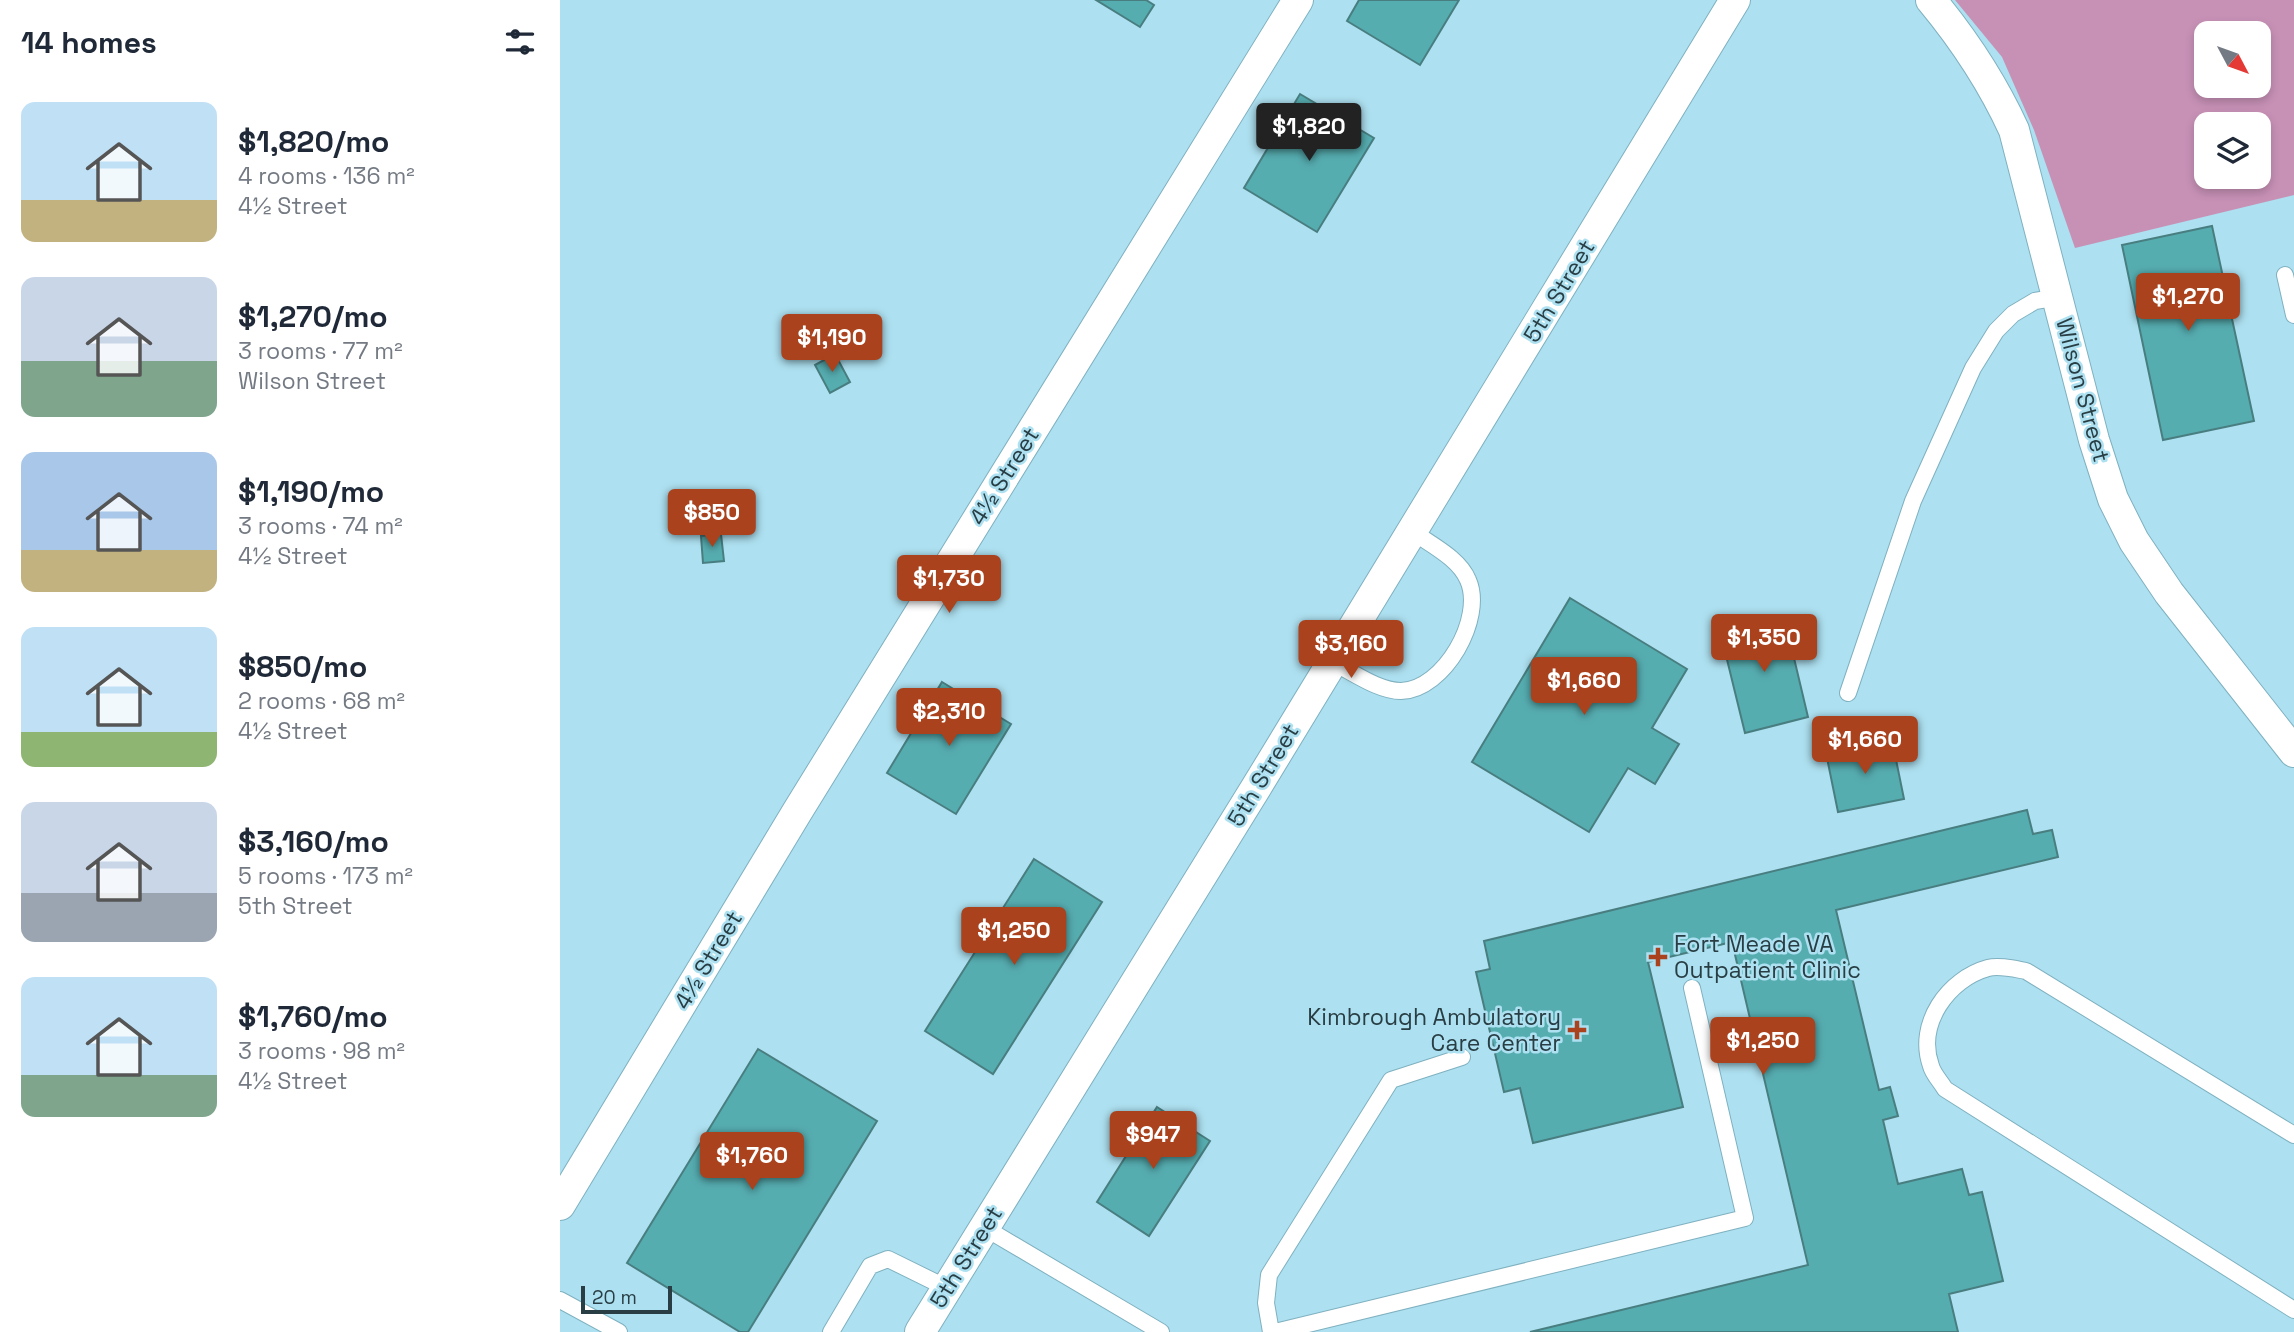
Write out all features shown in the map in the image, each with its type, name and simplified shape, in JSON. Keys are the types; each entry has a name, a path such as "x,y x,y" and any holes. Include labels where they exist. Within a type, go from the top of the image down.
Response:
{"street":[{"name":"4½ Street","path":"560,1205 812,789 1298,0"},
{"name":"5th Street","path":"920,1332 1735,0"},
{"name":"Wilson Street","path":"1931,0 1965,40 1997,92 2014,130 2094,440 2113,499 2134,541 2169,593 2294,752"}],"lane":[{"path":"2285,275 2294,314"},
{"path":"1849,693 1913,501 1973,368 1996,331 2012,314 2035,301 2059,297"},
{"path":"1332,662 1383,688 1402,691 1425,685 1441,672 1451,656 1469,625 1473,602 1470,583 1463,569 1412,531"},
{"path":"2294,1135 2026,971 1991,967 1960,979 1940,1003 1927,1033 1931,1066 1945,1089 2294,1310"},
{"path":"1462,1057 1391,1080 1269,1275 1266,1303 1273,1332 1745,1218 1692,988"},
{"path":"985,1228 1161,1332"},
{"path":"831,1332 870,1266 888,1259 947,1288"},
{"path":"560,1300 619,1332"}],"shaded area":[{"path":"1955,0 2294,0 2294,195 2075,248 2034,130 2002,57"}],"building":[{"path":"1096,0 1146,0 1154,5 1140,27"},
{"path":"1359,0 1459,0 1420,65 1347,21"},
{"path":"1300,94 1374,138 1317,232 1244,188"},
{"path":"2212,226 2254,421 2163,440 2122,245"},
{"path":"835,354 850,382 830,393 815,365"},
{"path":"721,534 724,561 703,563 701,536"},
{"path":"1570,598 1687,669 1652,728 1679,744 1655,784 1628,768 1589,832 1472,762"},
{"path":"1784,616 1808,717 1745,733 1720,631"},
{"path":"942,682 1011,724 956,814 887,773"},
{"path":"1892,740 1904,799 1838,812 1826,753"},
{"name":"Kimbrough Ambulatory Care Center","path":"2027,810 2033,834 2052,830 2058,857 1836,910 1879,1090 1890,1087 1898,1116 1883,1120 1898,1184 1962,1169 1969,1195 1982,1192 2003,1281 1949,1294 1958,1332 1530,1332 1808,1265 1732,942 1648,962 1683,1107 1533,1143 1520,1088 1504,1092 1476,972 1490,969 1484,941"},
{"path":"1034,859 1102,902 993,1074 925,1031"},
{"path":"758,1049 877,1121 748,1332 740,1332 627,1263"},
{"path":"1157,1107 1210,1141 1149,1236 1097,1202"}],"place":[{"name":"Fort Meade VA Outpatient Clinic","path":"1658,957"},
{"name":"Kimbrough Ambulatory Care Center","path":"1577,1030"}]}
